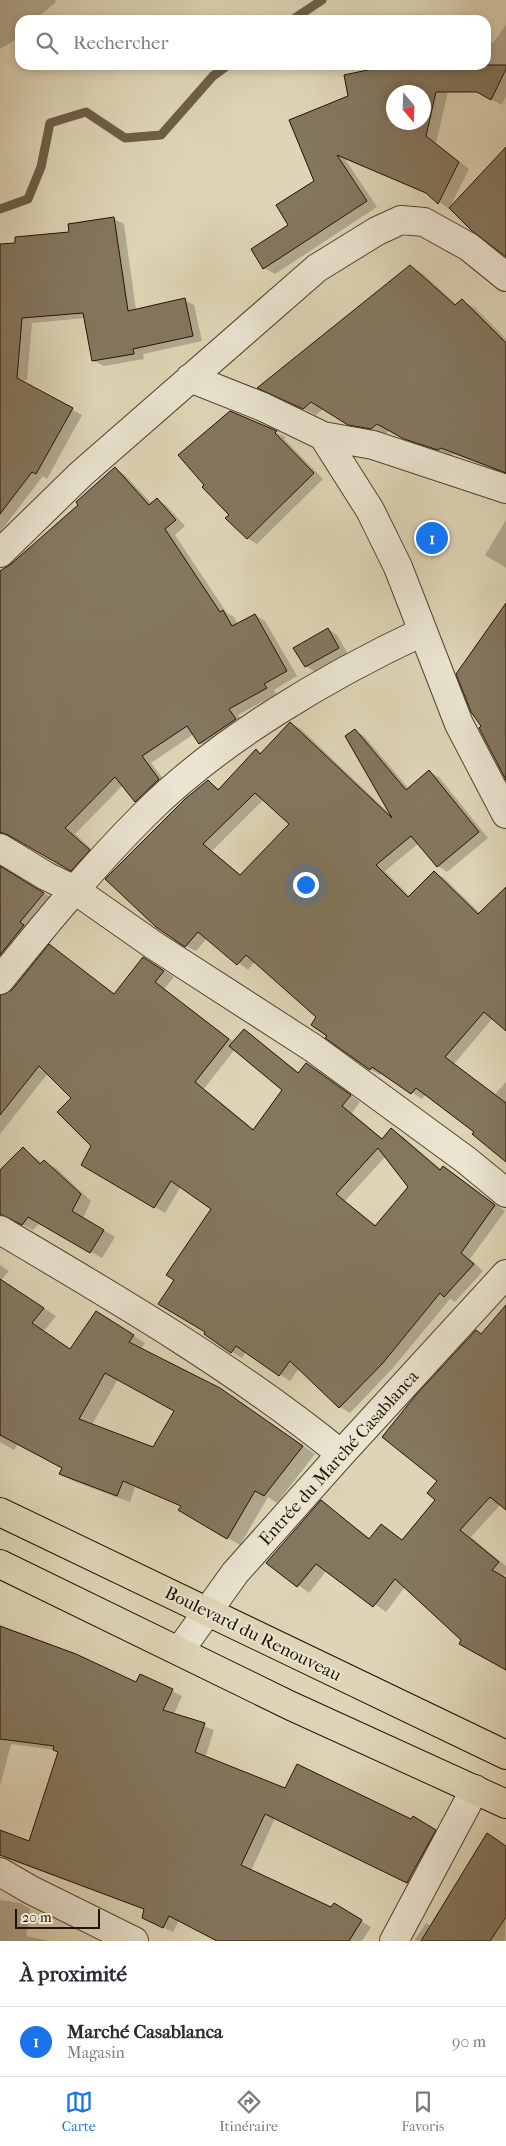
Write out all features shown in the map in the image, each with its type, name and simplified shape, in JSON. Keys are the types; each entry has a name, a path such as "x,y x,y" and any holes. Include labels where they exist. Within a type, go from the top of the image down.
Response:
{"highway":[{"name":"Boulevard du Renouveau","path":"0,1512 506,1755"},
{"path":"0,1564 180,1650 291,1706 506,1804"}],"street":[{"path":"0,553 81,474 317,268 401,220 424,222 469,247 506,277"},
{"path":"190,378 263,407 323,436 373,445 506,489"},
{"path":"323,436 370,510 398,567 459,724 506,814"},
{"path":"0,980 75,890 145,814 200,765 259,724 372,656 422,632"},
{"path":"0,848 46,876 75,890 156,946 313,1048 466,1160 506,1193"},
{"path":"0,1230 139,1313 294,1416 341,1454"},
{"name":"Entrée du Marché Casablanca","path":"180,1650 236,1573 341,1454 506,1274"},
{"path":"394,1941 475,1789"},
{"path":"0,1872 31,1890 134,1941"}],"building":[{"path":"491,65 506,65 506,69 491,100 477,92 436,92 431,114 431,85 386,85 386,130 427,130 426,136 459,162 438,204 426,193 337,155 367,201 263,269 251,249 288,225 276,205 314,181 289,120 348,96 344,75 368,70 491,70"},
{"path":"506,147 506,257 471,230 449,208"},
{"path":"114,217 128,311 185,298 193,336 133,349 134,354 92,361 83,313 22,318 17,378 73,408 36,474 32,472 0,514 0,244 15,243 15,237 69,232 68,224"},
{"path":"410,265 455,305 462,299 506,343 506,473 441,448 438,450 404,439 377,424 371,429 348,425 311,402 303,409 257,388"},
{"path":"230,411 277,431 275,433 314,473 247,539 225,518 229,515 202,487 204,485 178,455"},
{"path":"115,467 149,505 157,498 176,520 165,529 220,612 223,610 232,626 255,614 287,671 264,684 267,688 229,709 236,719 199,744 187,726 142,756 159,779 135,802 115,777 65,828 90,850 71,871 0,832 0,571 11,564 78,505 76,502"},
{"path":"506,603 506,780 479,728 481,726 471,712 456,674"},
{"path":"328,628 339,648 305,667 293,648"},
{"path":"290,722 392,818 345,736 355,729 406,790 429,770 479,832 437,867 411,836 376,865 408,897 434,871 478,914 506,887 506,1031 484,1012 445,1057 506,1103 506,1162 472,1134 474,1132 416,1088 411,1094 372,1067 370,1070 325,1038 327,1036 311,1025 316,1017 246,955 237,965 198,932 185,947 156,927 105,879 185,799 208,780 218,790 256,749 260,754","holes":["255,793 289,824 240,875 203,844"]},
{"path":"0,866 44,893 20,922 24,925 0,955"},
{"path":"49,944 114,994 143,957 164,971 155,982 229,1039 195,1082 253,1130 282,1090 229,1046 244,1029 298,1073 306,1063 351,1095 342,1106 382,1139 391,1128 440,1170 443,1166 495,1205 461,1253 474,1264 444,1297 440,1293 382,1364 339,1408 290,1361 279,1376 236,1346 231,1353 204,1334 205,1332 158,1304 174,1280 166,1275 211,1209 171,1181 154,1208 81,1165 91,1146 57,1112 71,1098 39,1066 0,1115 0,995 12,990","holes":["378,1148 408,1187 375,1226 336,1194"]},
{"path":"23,1147 40,1164 44,1160 81,1194 72,1211 104,1230 90,1253 28,1217 22,1225 0,1214 0,1170"},
{"path":"0,1279 44,1308 32,1323 70,1349 96,1311 134,1335 129,1342 220,1388 303,1446 264,1496 255,1491 227,1539 178,1510 181,1506 123,1481 117,1496 59,1474 62,1468 0,1435","holes":["105,1373 174,1411 153,1447 79,1419"]},
{"path":"506,1305 506,1510 490,1497 460,1530 499,1562 492,1570 506,1578 506,1670 459,1644 461,1640 395,1579 373,1607 316,1564 297,1587 266,1563 321,1500 369,1539 381,1524 402,1540 435,1500 427,1493 437,1481 382,1437 415,1396 476,1330 481,1334"},
{"path":"0,1626 76,1654 136,1682 140,1674 173,1689 163,1710 205,1723 195,1752 285,1788 297,1764 411,1819 413,1816 436,1830 407,1883 265,1814 241,1865 331,1907 334,1903 362,1920 349,1941 217,1941 169,1916 163,1928 142,1918 144,1909 0,1855 0,1830 29,1841 58,1752 53,1750 54,1746 0,1739"},
{"path":"487,1833 506,1846 506,1917 490,1941 421,1941"}],"waterway":[{"path":"300,15 322,0"},
{"path":"0,209 28,199 41,167 50,123 86,112 125,138 161,135 213,76 221,70"}],"place":[{"name":"Marché Casablanca","path":"432,538"}]}
